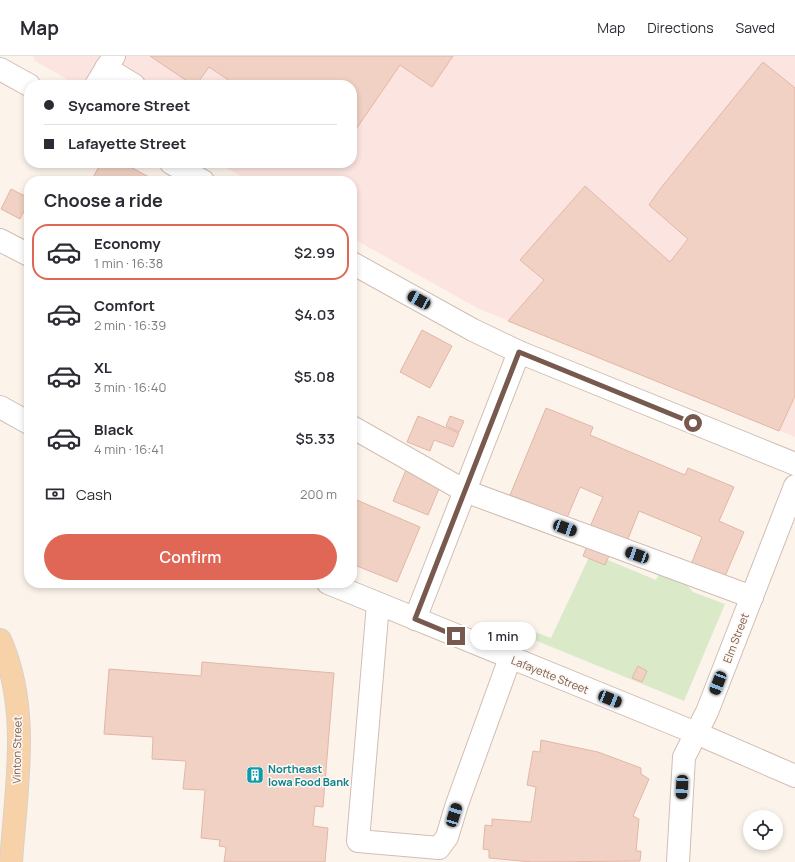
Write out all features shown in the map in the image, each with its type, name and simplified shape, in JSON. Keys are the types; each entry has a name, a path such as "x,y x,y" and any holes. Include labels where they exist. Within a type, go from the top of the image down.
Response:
{"main road":[{"name":"Vinton Street","path":"0,640 13,679 18,708 19,747 11,862"}],"street":[{"path":"0,69 24,82"},
{"path":"106,70 125,80"},
{"path":"180,168 194,176"},
{"path":"0,240 24,252"},
{"path":"357,266 473,330 519,352 795,464"},
{"path":"415,619 519,352"},
{"path":"0,407 24,420"},
{"path":"357,432 464,491 752,597"},
{"name":"Elm Street","path":"678,862 684,757 707,712 795,486"},
{"name":"Lafayette Street","path":"340,588 696,733 795,776"},
{"path":"378,604 358,841 439,848 447,837 457,804 510,658"}],"shaded area":[{"path":"33,56 795,56 795,437 479,309 357,241 357,176 241,176 226,168 357,168 357,80 68,80 35,61"}],"green space":[{"path":"591,553 656,580 659,574 687,585 693,592 725,604 684,701 532,639 535,632 551,638"}],"building":[{"path":"150,56 453,56 432,87 400,65 357,128 357,80 228,80 209,67 200,80 186,80"},
{"path":"763,62 795,88 795,396 779,431 508,321 544,280 520,260 585,186 670,262 688,239 649,205 660,189"},
{"path":"98,168 132,168 147,176 94,176"},
{"path":"11,189 24,196 24,211 20,219 1,209"},
{"path":"422,330 452,346 430,388 400,372"},
{"path":"546,408 593,427 590,435 685,475 688,468 734,487 719,521 744,532 723,581 690,567 702,537 639,511 626,544 616,540 605,565 583,556 593,531 589,529 603,497 580,487 567,518 510,495"},
{"path":"418,416 459,433 453,447 434,440 430,451 407,442"},
{"path":"450,416 464,421 459,432 446,426"},
{"path":"406,470 441,484 428,515 393,501"},
{"path":"357,500 420,527 397,582 357,566"},
{"name":"Northeast Iowa Food Bank","path":"202,662 334,673 323,807 315,806 313,826 328,828 325,862 224,862 226,847 219,846 220,840 201,838 205,790 183,789 186,761 152,759 153,737 104,734 109,669 201,676"},
{"path":"638,666 647,671 642,682 632,678"},
{"path":"541,740 598,752 641,768 641,774 649,779 633,816 639,819 636,851 641,851 640,861 532,862 489,858 489,850 483,849 485,825 492,826 492,819 531,822 536,787 527,785 533,751 540,752"}],"place":[{"name":"Northeast Iowa Food Bank","path":"255,775"}],"route":[{"path":"456,636 415,619 519,352 693,423"}]}
